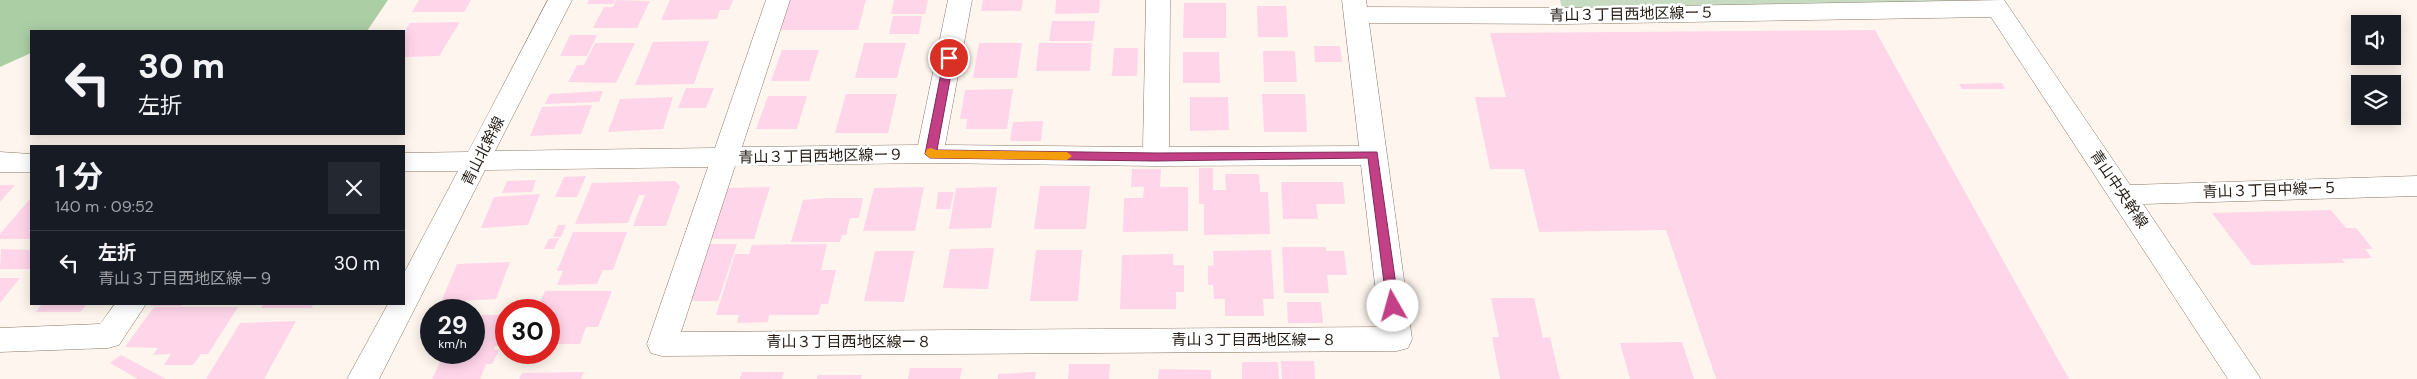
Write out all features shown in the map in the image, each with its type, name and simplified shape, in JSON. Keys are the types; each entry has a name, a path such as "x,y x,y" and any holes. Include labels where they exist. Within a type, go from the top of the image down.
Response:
{"street":[{"name":"青山北幹線","path":"405,299 560,0"},
{"name":"青山３丁目西地区線ー８","path":"778,0 662,344 1397,339 1374,154"},
{"path":"930,154 960,0"},
{"path":"1156,157 1158,0"},
{"name":"青山３丁目西地区線ー５","path":"1355,7 1562,8 1995,4"},
{"name":"青山中央幹線","path":"1995,4 2245,379"},
{"path":"1355,7 1374,154"},
{"name":"青山３丁目西地区線ー９","path":"405,162 930,154 1156,157 1374,154"},
{"path":"0,162 30,163"},
{"name":"青山３丁目中線ー５","path":"2122,194 2417,186"},
{"path":"0,340 108,336 130,305"},
{"name":"青山北幹線","path":"363,379 402,305"}],"green space":[{"path":"0,0 388,0 368,30 30,30 30,53 0,67"},
{"path":"1560,0 1992,0 1998,9 1564,16"}],"building":[{"path":"419,0 471,0 464,12 412,12"},
{"path":"589,0 615,0 613,4 587,4"},
{"path":"616,0 650,1 637,28 593,28 604,7 613,7"},
{"path":"670,0 733,0 729,10 720,10 717,19 661,20"},
{"path":"790,0 866,0 858,30 779,30"},
{"path":"894,0 928,0 925,14 891,14"},
{"path":"983,0 1023,0 1021,11 981,11"},
{"path":"1056,0 1100,0 1099,13 1055,14"},
{"path":"1184,3 1226,3 1226,38 1183,38"},
{"path":"1257,6 1286,6 1288,37 1258,37"},
{"path":"893,16 922,16 919,34 889,34"},
{"path":"1052,21 1095,21 1093,41 1049,41"},
{"path":"460,22 439,56 405,57 405,30 410,23"},
{"path":"1875,30 2069,379 1716,379 1666,230 1539,232 1524,169 1490,169 1475,97 1506,97 1490,33"},
{"path":"570,35 597,35 587,56 560,56"},
{"path":"709,41 694,84 635,85 653,42"},
{"path":"595,43 635,43 616,83 568,82 577,65 584,65"},
{"path":"864,43 906,43 897,78 855,78"},
{"path":"979,43 1022,43 1017,78 973,78"},
{"path":"1039,43 1092,43 1090,71 1036,71"},
{"path":"1314,46 1340,46 1342,62 1315,62"},
{"path":"1114,48 1138,48 1137,76 1112,76"},
{"path":"782,50 819,50 809,81 771,81"},
{"path":"1263,51 1295,51 1297,82 1264,82"},
{"path":"1183,52 1219,52 1220,83 1183,83"},
{"path":"2002,83 2005,89 1962,89 1959,84"},
{"path":"686,88 714,88 706,108 678,108"},
{"path":"1013,89 1007,129 966,129 967,119 960,119 965,90"},
{"path":"603,91 599,102 545,104 550,94"},
{"path":"846,94 897,94 888,133 835,133"},
{"path":"1262,94 1305,94 1307,132 1264,132"},
{"path":"768,96 807,96 797,129 756,129"},
{"path":"673,97 663,129 608,132 620,99"},
{"path":"1190,97 1228,97 1229,130 1190,131"},
{"path":"592,105 581,134 530,136 542,107"},
{"path":"1043,121 1041,141 1010,141 1013,122"},
{"path":"1199,168 1213,168 1213,190 1226,190 1225,174 1259,174 1260,192 1268,192 1270,234 1204,235 1204,204 1199,204"},
{"path":"1132,169 1161,169 1160,187 1188,187 1188,231 1123,232 1124,198 1143,198 1144,187 1131,187"},
{"path":"586,176 577,197 555,197 564,177"},
{"path":"536,180 532,192 502,193 507,181"},
{"path":"675,181 680,186 666,226 633,226 645,195 639,195 628,223 575,224 592,183"},
{"path":"1281,182 1343,182 1345,204 1316,204 1318,219 1283,219"},
{"path":"0,185 15,185 0,202"},
{"path":"1040,186 1090,186 1086,229 1034,229"},
{"path":"770,187 754,239 704,239 722,188"},
{"path":"924,187 915,231 863,231 874,188"},
{"path":"997,187 991,228 949,229 956,188"},
{"path":"938,192 954,192 950,209 936,209"},
{"path":"540,194 528,225 481,228 494,197"},
{"path":"863,198 859,218 850,218 846,235 842,235 840,242 791,242 803,200"},
{"path":"30,199 30,239 0,239 0,234"},
{"path":"2331,210 2346,228 2356,228 2373,249 2365,249 2372,258 2342,259 2345,263 2252,265 2212,213"},
{"path":"558,225 566,225 561,237 553,237"},
{"path":"573,232 627,232 613,270 603,270 597,284 557,285 563,271 557,271"},
{"path":"559,238 554,249 544,249 549,239"},
{"path":"703,244 737,244 718,301 683,301"},
{"path":"827,244 821,270 836,270 828,304 821,304 818,315 769,315 768,322 737,323 739,315 716,315 735,254 749,254 752,245"},
{"path":"1282,247 1326,247 1326,251 1344,251 1347,275 1327,275 1329,293 1284,293"},
{"path":"994,248 988,289 943,288 950,249"},
{"path":"1,249 30,250 30,269 0,269"},
{"path":"1036,250 1082,250 1078,301 1030,301"},
{"path":"1271,250 1274,299 1263,299 1264,316 1225,316 1225,299 1214,299 1213,285 1208,285 1208,266 1214,265 1213,251"},
{"path":"875,251 914,251 904,302 864,301"},
{"path":"1173,254 1173,265 1184,265 1184,292 1176,292 1176,309 1120,309 1122,255"},
{"path":"510,262 496,299 442,299 457,264"},
{"path":"0,278 20,278 0,303"},
{"path":"545,291 612,291 598,327 586,327 580,344 560,344 560,299 542,299"},
{"path":"1491,298 1534,298 1543,338 1550,337 1560,379 1500,379 1492,337 1499,337"},
{"path":"1287,302 1321,302 1323,323 1288,323"},
{"path":"41,305 86,305 80,312 36,312"},
{"path":"151,305 182,305 181,306"},
{"path":"263,305 313,305 311,308 261,308"},
{"path":"154,307 238,307 208,354 201,354 193,365 164,365 171,354 153,355 158,348 125,347"},
{"path":"485,315 495,315 495,358 492,364 486,364 480,379 432,379 439,364 485,364"},
{"path":"296,321 264,379 206,379 240,323"},
{"path":"1682,342 1694,379 1630,379 1620,343"},
{"path":"121,355 166,379 138,379 110,363"},
{"path":"1281,361 1314,361 1315,379 1282,379"},
{"path":"1242,362 1278,362 1279,379 1242,379"},
{"path":"1069,364 1110,364 1109,379 1068,379"},
{"path":"910,368 962,368 960,379 908,379"},
{"path":"1159,369 1211,370 1211,379 1158,379"},
{"path":"584,372 581,379 519,379 522,373"},
{"path":"742,372 784,372 782,379 740,379"},
{"path":"1036,372 1035,379 998,379 998,374"},
{"path":"818,375 862,375 861,379 817,379"}],"slow traffic":[{"path":"931,152 930,154 1067,156"}],"route":[{"path":"949,58 930,154 1156,157 1374,154 1393,306"}]}
